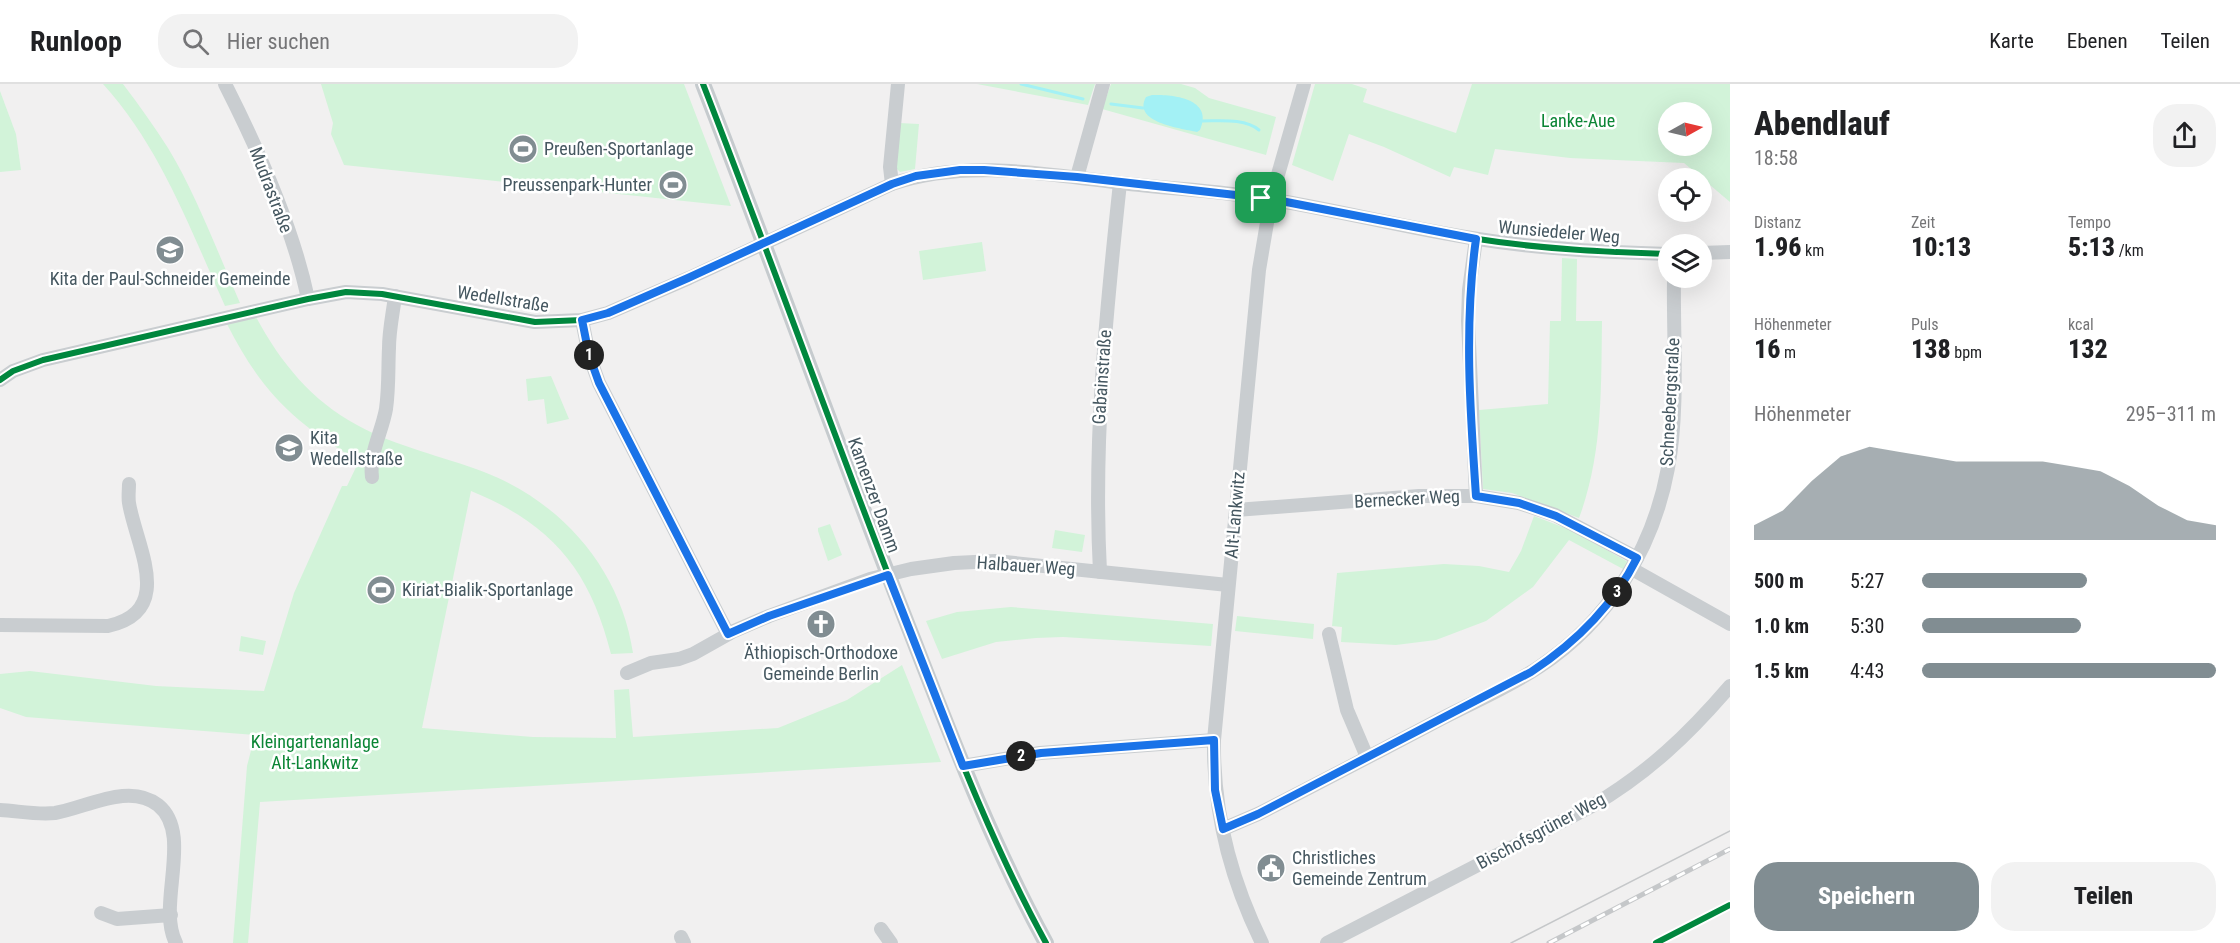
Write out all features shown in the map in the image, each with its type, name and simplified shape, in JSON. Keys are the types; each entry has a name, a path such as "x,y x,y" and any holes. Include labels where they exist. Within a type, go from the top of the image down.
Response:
{"main road":[{"name":"Kamenzer Damm","path":"703,84 888,575 963,766 998,849 1046,943"}],"street":[{"name":"Mudrastraße","path":"225,84 272,186 308,299"},
{"path":"892,184 890,167 898,84"},
{"path":"1077,177 1103,84"},
{"name":"Alt-Lankwitz","path":"1262,943 1240,894 1223,829 1215,790 1214,740 1259,270 1271,199 1304,84"},
{"name":"Wedellstraße","path":"0,380 13,371 43,360 346,292 395,296 535,322 582,320 608,313 892,184 916,176 960,170 984,170 1077,177 1271,199"},
{"name":"Gabainstraße","path":"1101,572 1097,453 1100,392 1120,183"},
{"name":"Wunsiedeler Weg","path":"1271,199 1476,239 1570,250 1658,254"},
{"path":"1476,239 1469,290 1468,323 1476,496"},
{"path":"1712,253 1730,252"},
{"name":"Schneebergstraße","path":"1223,829 1258,814 1520,679 1575,639 1599,615 1616,594 1634,564 1656,516 1670,450 1673,420 1674,288"},
{"path":"372,477 370,465 372,454 387,403 389,336 395,296"},
{"path":"582,320 589,355 599,383 728,634"},
{"path":"0,625 108,626 125,620 139,609 147,594 148,582 128,501 129,484"},
{"name":"Bernecker Weg","path":"1236,510 1419,496 1476,496 1519,503 1556,516 1730,624"},
{"name":"Halbauer Weg","path":"627,673 651,663 679,659 693,654 728,634 796,606 888,575 920,568 984,561 1228,585"},
{"path":"1329,634 1347,710 1367,757"},
{"name":"Bischofsgrüner Weg","path":"1327,943 1617,791 1652,766 1672,748 1730,686"},
{"path":"963,766 1041,753 1214,740"},
{"path":"0,810 56,812 119,797 144,798 153,802 166,813 173,829 171,915 172,935 177,943"},
{"path":"101,913 117,919 171,915"},
{"path":"881,929 891,943"}],"green space":[{"path":"103,84 123,84 168,148 197,204 240,303 225,306 158,162 142,135"},
{"name":"Preußen-Sportanlage","path":"321,84 684,84 731,206 344,165 331,134 333,123"},
{"path":"977,84 1095,84 1088,105"},
{"path":"1111,84 1181,84 1195,88 1209,98 1276,117 1266,155 1102,109"},
{"name":"Lanke-Aue","path":"1315,84 1352,84 1367,89 1363,102 1456,133 1472,84 1730,84 1730,202 1712,187 1712,168 1690,168 1684,163 1570,158 1495,149 1488,175 1454,167 1450,177 1349,134 1333,181 1292,165"},
{"path":"0,91 16,134 21,170 0,172"},
{"path":"899,123 919,124 915,169 900,172 895,167"},
{"path":"982,242 986,271 923,280 919,251"},
{"path":"1562,258 1577,259 1576,321 1602,321 1601,396 1597,445 1593,470 1579,518 1512,493 1483,489 1479,410 1548,404 1550,321 1561,321"},
{"name":"Kleingartenanlage Alt-Lankwitz","path":"256,317 287,365 326,404 372,433 484,472 538,501 583,543 601,567 616,594 633,653 611,654 592,598 564,553 524,519 471,491 422,728 533,737 616,738 614,690 629,689 633,737 778,728 847,700 902,665 941,762 260,802 248,943 233,943 247,766 255,735 26,717 0,708 0,674 30,671 156,686 264,691 294,593 342,486 347,486 359,461 298,419 266,387 227,324"},
{"path":"551,376 569,419 547,424 544,399 528,401 526,379"},
{"path":"1534,516 1573,531 1628,562 1623,569 1569,540 1533,587 1486,621 1436,640 1396,645 1341,642 1342,627 1332,626 1337,573 1444,564 1479,566 1509,572 1521,551"},
{"path":"830,524 842,555 828,561 818,528"},
{"path":"1055,530 1085,535 1082,552 1052,548"},
{"path":"1011,607 1213,624 1211,646 1063,637 1036,638 996,642 942,659 926,621 957,612"},
{"path":"1237,616 1314,624 1313,639 1235,631"},
{"path":"241,636 266,641 263,655 239,651"}],"water":[{"path":"1152,95 1181,97 1197,105 1202,111 1203,120 1200,130 1197,132 1179,128 1151,118 1143,106 1146,97"}],"waterway":[{"path":"1021,84 1083,99"},
{"path":"1111,104 1143,108"},
{"path":"1202,121 1240,122 1259,130"}],"tram line":[{"path":"1511,943 1730,831"}],"railway":[{"path":"1549,943 1730,849"}],"cycle path":[{"path":"703,84 944,718 991,832 1046,943"},
{"path":"0,380 13,371 43,360 346,292 382,294 535,322 582,320 608,313 689,278 892,184 920,176 948,172 977,170 1035,173 1236,194 1300,204 1453,235 1502,242 1573,250 1658,254"},
{"path":"1656,943 1730,905"}],"place":[{"name":"Preußen-Sportanlage","path":"523,149"},
{"name":"Preussenpark-Hunter","path":"673,185"},
{"name":"Kita der Paul-Schneider Gemeinde","path":"170,250"},
{"name":"Kita Wedellstraße","path":"289,448"},
{"name":"Kiriat-Bialik-Sportanlage","path":"381,590"},
{"name":"Äthiopisch-Orthodoxe Gemeinde Berlin","path":"821,624"},
{"name":"Christliches Gemeinde Zentrum","path":"1271,868"}],"route":[{"path":"960,170 984,170 1077,177 1261,198 1476,239 1469,290 1468,323 1476,496 1519,503 1556,516 1637,558 1616,594 1599,615 1575,639 1531,672 1258,814 1223,829 1215,790 1214,740 1041,753 963,766 888,575 870,579 769,616 728,634 609,404 589,355 584,333 582,320 608,313 779,237 870,192 910,178 960,170"}]}
